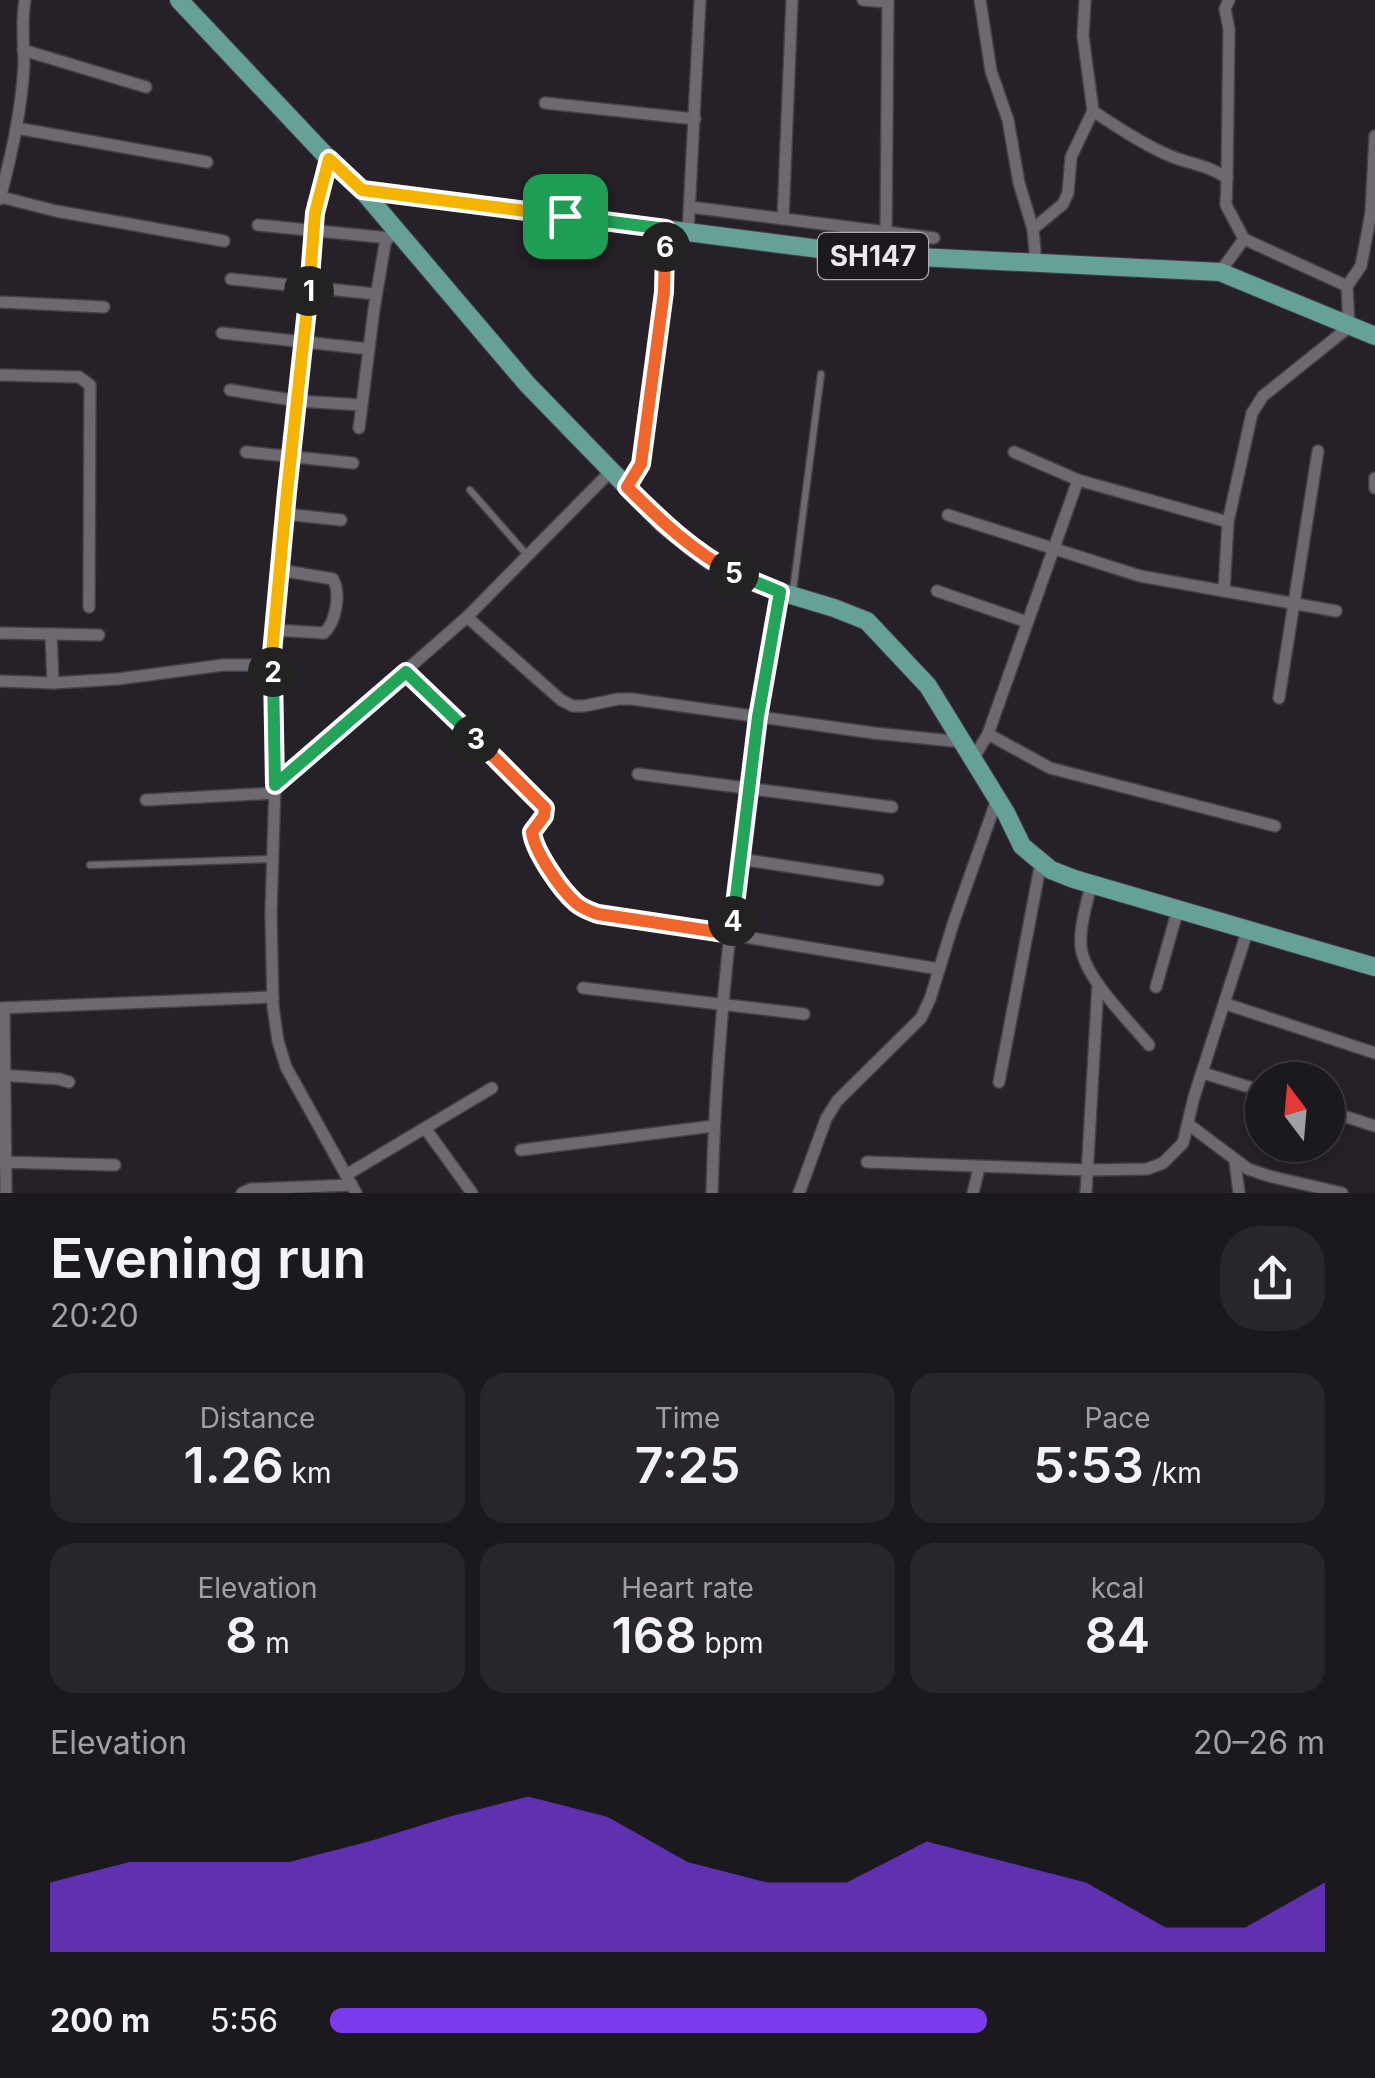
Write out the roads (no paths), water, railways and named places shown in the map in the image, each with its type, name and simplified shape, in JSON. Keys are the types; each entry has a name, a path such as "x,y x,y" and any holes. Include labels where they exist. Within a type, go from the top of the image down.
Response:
{"main road":[{"path":"179,0 362,190 395,238 527,384 663,524 709,560 742,578 867,621 928,686 1022,846 1041,862 1051,870 1091,884 1375,967"},
{"name":"SH147","path":"362,190 858,254 1220,272 1375,336"}],"street":[{"path":"24,0 24,65 16,128 0,198 224,241"},
{"path":"688,233 700,0"},
{"path":"784,219 792,0"},
{"path":"862,0 888,1 886,232"},
{"path":"980,0 991,72 1008,120 1019,183 1033,229 1036,263"},
{"path":"1033,229 1063,204 1068,193 1071,156 1093,112 1082,36 1085,0"},
{"path":"1229,0 1225,10 1229,30 1226,206 1244,239 1348,286"},
{"path":"23,50 146,87"},
{"path":"545,103 695,119"},
{"path":"1093,112 1150,147 1174,158 1210,166 1227,178"},
{"path":"16,128 207,162"},
{"path":"1224,591 1228,522 1252,413 1282,378 1349,327 1348,286 1361,266 1373,210 1375,136"},
{"path":"329,159 315,213 274,630 273,997 278,1041 286,1067 351,1185"},
{"path":"690,207 934,238"},
{"path":"258,225 395,238 376,294 359,428"},
{"path":"627,487 641,464 664,292 666,229"},
{"path":"1220,272 1244,239"},
{"path":"231,279 376,294"},
{"path":"0,302 104,307"},
{"path":"222,333 369,349"},
{"path":"0,375 78,376 90,385 89,607"},
{"path":"230,390 298,401 362,405"},
{"path":"1279,698 1318,451"},
{"path":"246,452 352,464"},
{"path":"1014,452 1078,480 1228,522"},
{"path":"146,800 275,789 467,616 611,470"},
{"path":"1375,478 1375,488"},
{"path":"972,759 988,734 1078,480"},
{"path":"285,514 342,520"},
{"path":"948,515 1140,576 1336,610"},
{"path":"274,630 324,633 332,625 337,597 333,579 280,570"},
{"path":"937,591 1027,622"},
{"path":"712,1193 724,1006 740,859 758,717 786,594"},
{"path":"467,616 561,700 573,706 632,698 962,742"},
{"path":"1,633 99,636"},
{"path":"50,634 53,683"},
{"path":"0,681 118,679 273,664"},
{"path":"406,672 542,803 546,812 532,832 534,844 568,895 587,911 939,969"},
{"path":"988,734 1050,768 1275,826"},
{"path":"638,774 892,807"},
{"path":"799,1193 826,1119 837,1102 921,1018 997,798"},
{"path":"740,859 878,880"},
{"path":"1000,1082 1041,862"},
{"path":"1091,884 1081,948 1087,968 1149,1045"},
{"path":"1156,987 1178,909"},
{"path":"867,1162 1088,1170 1147,1169 1163,1163 1184,1143 1248,930"},
{"path":"1086,1193 1098,984"},
{"path":"583,988 804,1014"},
{"path":"6,1193 2,1008 273,997"},
{"path":"1226,1004 1375,1053"},
{"path":"1203,1073 1245,1086"},
{"path":"2,1075 69,1082"},
{"path":"242,1193 251,1189 351,1185 426,1128 492,1088"},
{"path":"1345,1116 1375,1126"},
{"path":"1188,1124 1235,1161 1269,1176 1342,1193"},
{"path":"521,1150 714,1126"},
{"path":"426,1128 472,1193"},
{"path":"1235,1161 1239,1193"},
{"path":"3,1162 115,1164"},
{"path":"973,1193 979,1168"}],"lane":[{"path":"786,594 821,374"},
{"path":"470,490 528,555"},
{"path":"90,865 273,859"}]}
